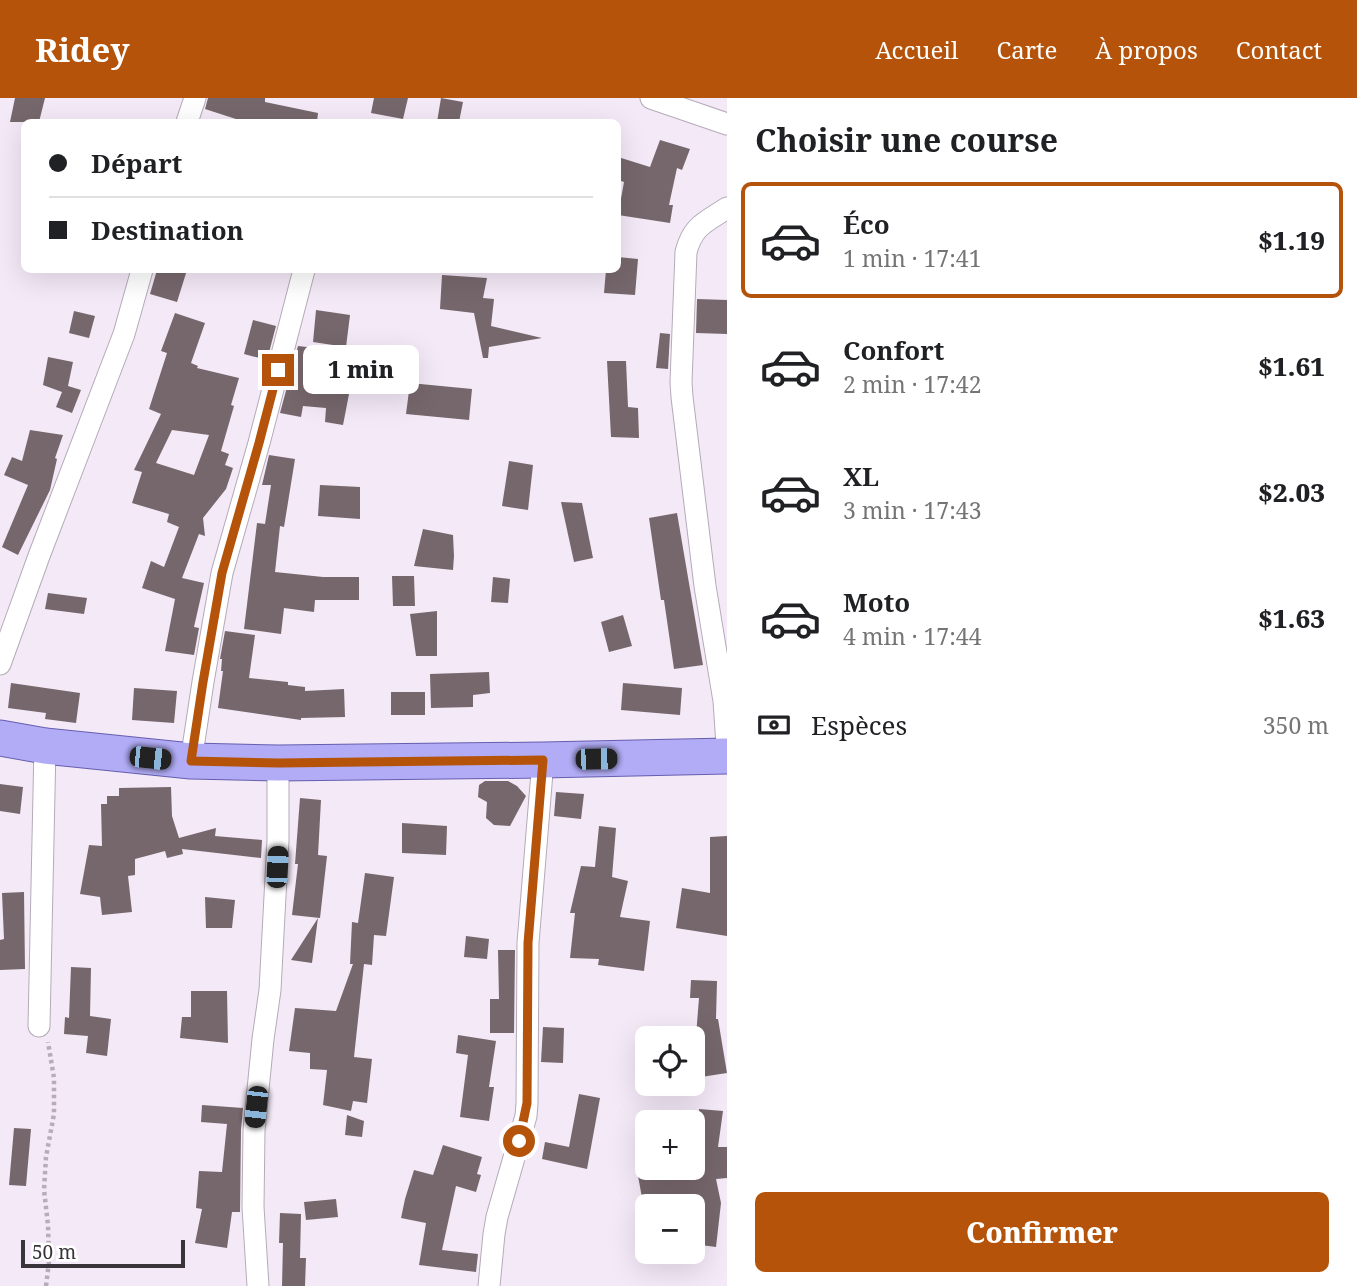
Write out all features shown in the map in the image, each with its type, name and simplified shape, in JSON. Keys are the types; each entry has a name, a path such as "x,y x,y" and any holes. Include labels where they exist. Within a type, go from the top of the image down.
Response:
{"main road":[{"path":"0,738 45,746 191,761 278,763 727,756"}],"street":[{"path":"188,119 195,98"},
{"path":"651,98 727,124"},
{"path":"727,208 698,226 690,238 687,252 681,382 705,586 724,701 727,745"},
{"path":"0,664 124,334 141,273"},
{"path":"191,761 222,573 303,273"},
{"path":"39,1026 45,746"},
{"path":"489,1286 497,1217 527,1103 528,943 543,760"},
{"path":"258,1286 253,1207 254,1130 270,990 278,840 278,763"}],"path":[{"path":"39,1026 49,1044 54,1078 54,1114 46,1157 44,1190 49,1262 46,1286"}],"building":[{"path":"15,98 45,98 40,119 10,122"},
{"path":"208,98 265,98 265,102 318,113 317,119 236,119 205,109"},
{"path":"374,98 408,98 403,119 371,113"},
{"path":"441,98 463,102 460,119 438,119"},
{"path":"660,140 690,149 682,170 677,168 669,205 673,205 670,223 621,215 624,182 621,181 621,158 650,167"},
{"path":"621,257 638,259 635,295 604,293 606,273 621,273"},
{"path":"156,273 186,273 177,302 150,294"},
{"path":"442,275 487,278 483,298 494,299 491,326 542,338 489,347 488,358 483,358 474,313 440,309"},
{"path":"697,299 727,300 727,334 696,333"},
{"path":"316,310 350,315 346,347 313,342"},
{"path":"74,311 95,316 89,338 69,333"},
{"path":"175,313 205,323 191,363 198,366 197,368 239,378 221,451 229,454 225,465 233,468 226,489 203,518 205,536 199,534 182,578 204,583 194,627 199,628 194,655 165,651 175,599 142,588 151,561 164,567 179,527 167,522 169,514 132,503 142,472 134,470 161,414 149,409 167,353 161,351","holes":["172,430 209,435 194,475 156,463"]},
{"path":"253,320 276,326 267,360 244,354"},
{"path":"660,333 670,334 668,369 656,368"},
{"path":"298,346 324,349 318,382 350,389 343,425 325,422 326,408 303,406 301,417 280,413"},
{"path":"48,357 73,362 68,386 81,390 72,413 56,407 62,392 43,385"},
{"path":"607,361 626,361 628,407 638,408 639,438 611,437"},
{"path":"410,383 472,389 469,420 406,414"},
{"path":"30,430 63,435 55,458 57,459 50,490 18,555 2,547 28,485 4,475 12,457 22,461"},
{"path":"269,455 295,459 284,527 280,526 275,572 323,577 359,577 359,600 315,600 314,612 284,608 281,634 244,629 257,523 265,524 271,485 262,485"},
{"path":"509,461 533,465 528,510 502,506"},
{"path":"320,485 360,487 360,519 318,516"},
{"path":"561,502 582,503 593,558 574,562"},
{"path":"677,513 703,665 674,669 649,518"},
{"path":"423,529 453,535 453,570 414,566"},
{"path":"392,576 414,576 415,606 393,606"},
{"path":"493,577 510,579 508,603 491,602"},
{"path":"48,593 87,598 84,614 45,609"},
{"path":"437,611 437,656 416,656 410,614"},
{"path":"623,615 632,646 609,652 601,622"},
{"path":"225,631 255,635 249,678 288,682 288,685 305,687 305,691 344,689 345,717 301,720 218,708 223,671 220,659"},
{"path":"489,672 490,693 473,695 473,707 431,708 430,674"},
{"path":"11,683 80,693 76,723 45,719 46,713 8,708"},
{"path":"623,683 682,688 680,715 621,710"},
{"path":"134,688 177,691 174,723 132,720"},
{"path":"391,692 425,692 425,715 391,715"},
{"path":"485,781 508,781 526,796 510,826 494,825 486,818 487,802 478,797 479,785"},
{"path":"0,784 23,787 20,814 0,811"},
{"path":"171,787 172,816 179,838 216,828 215,836 262,840 261,858 182,849 183,854 167,858 165,851 135,859 135,875 128,876 132,912 102,915 100,897 80,894 89,845 102,846 101,804 107,804 107,796 119,796 119,788"},
{"path":"556,792 584,794 581,819 554,816"},
{"path":"300,798 321,800 318,855 327,856 320,918 292,915 298,864 295,864"},
{"path":"402,823 447,826 446,855 402,853"},
{"path":"599,826 616,828 612,877 628,881 620,917 650,921 644,971 598,965 599,959 570,958 575,913 570,913 581,866 595,867"},
{"path":"727,836 727,936 676,928 682,888 710,893 710,837"},
{"path":"365,873 394,877 386,936 374,935 372,965 364,964 354,1057 372,1059 367,1103 353,1101 351,1111 323,1105 327,1070 310,1069 310,1053 289,1051 295,1008 336,1011 353,964 350,964 352,922 358,923"},
{"path":"24,892 25,969 0,970 0,940 4,939 2,893"},
{"path":"205,897 235,900 232,928 206,928"},
{"path":"318,918 312,963 291,960"},
{"path":"466,936 489,939 487,959 464,957"},
{"path":"498,950 515,950 514,1033 490,1033 490,999 499,999"},
{"path":"71,967 91,968 90,1016 111,1019 107,1056 86,1053 88,1036 64,1034 65,1017 69,1018"},
{"path":"691,980 717,981 716,1019 727,1073 705,1076 705,1026 697,1026 699,998 690,998"},
{"path":"191,991 227,991 228,1043 180,1038 182,1017 191,1017"},
{"path":"543,1027 564,1028 563,1063 541,1062"},
{"path":"458,1035 496,1041 489,1087 494,1087 489,1121 460,1117 468,1055 456,1053"},
{"path":"579,1094 600,1098 587,1169 542,1159 545,1142 569,1147"},
{"path":"202,1105 243,1108 240,1212 232,1212 227,1248 195,1243 202,1209 196,1208 199,1171 222,1172 227,1124 201,1122"},
{"path":"699,1109 723,1111 718,1147 727,1147 727,1178 716,1179 721,1203 716,1247 705,1246 705,1194 641,1194 639,1180 705,1180 705,1110"},
{"path":"347,1115 364,1121 362,1137 345,1135"},
{"path":"14,1128 31,1129 26,1186 9,1185"},
{"path":"443,1145 482,1157 476,1192 456,1186 442,1250 478,1254 476,1272 419,1265 426,1223 401,1218 414,1170 433,1175"},
{"path":"336,1199 338,1217 306,1220 304,1202"},
{"path":"280,1213 301,1214 300,1258 306,1258 305,1286 282,1286 283,1243 279,1243"}],"route":[{"path":"278,370 222,573 191,761 278,763 543,760 528,943 527,1103 519,1141"}]}
